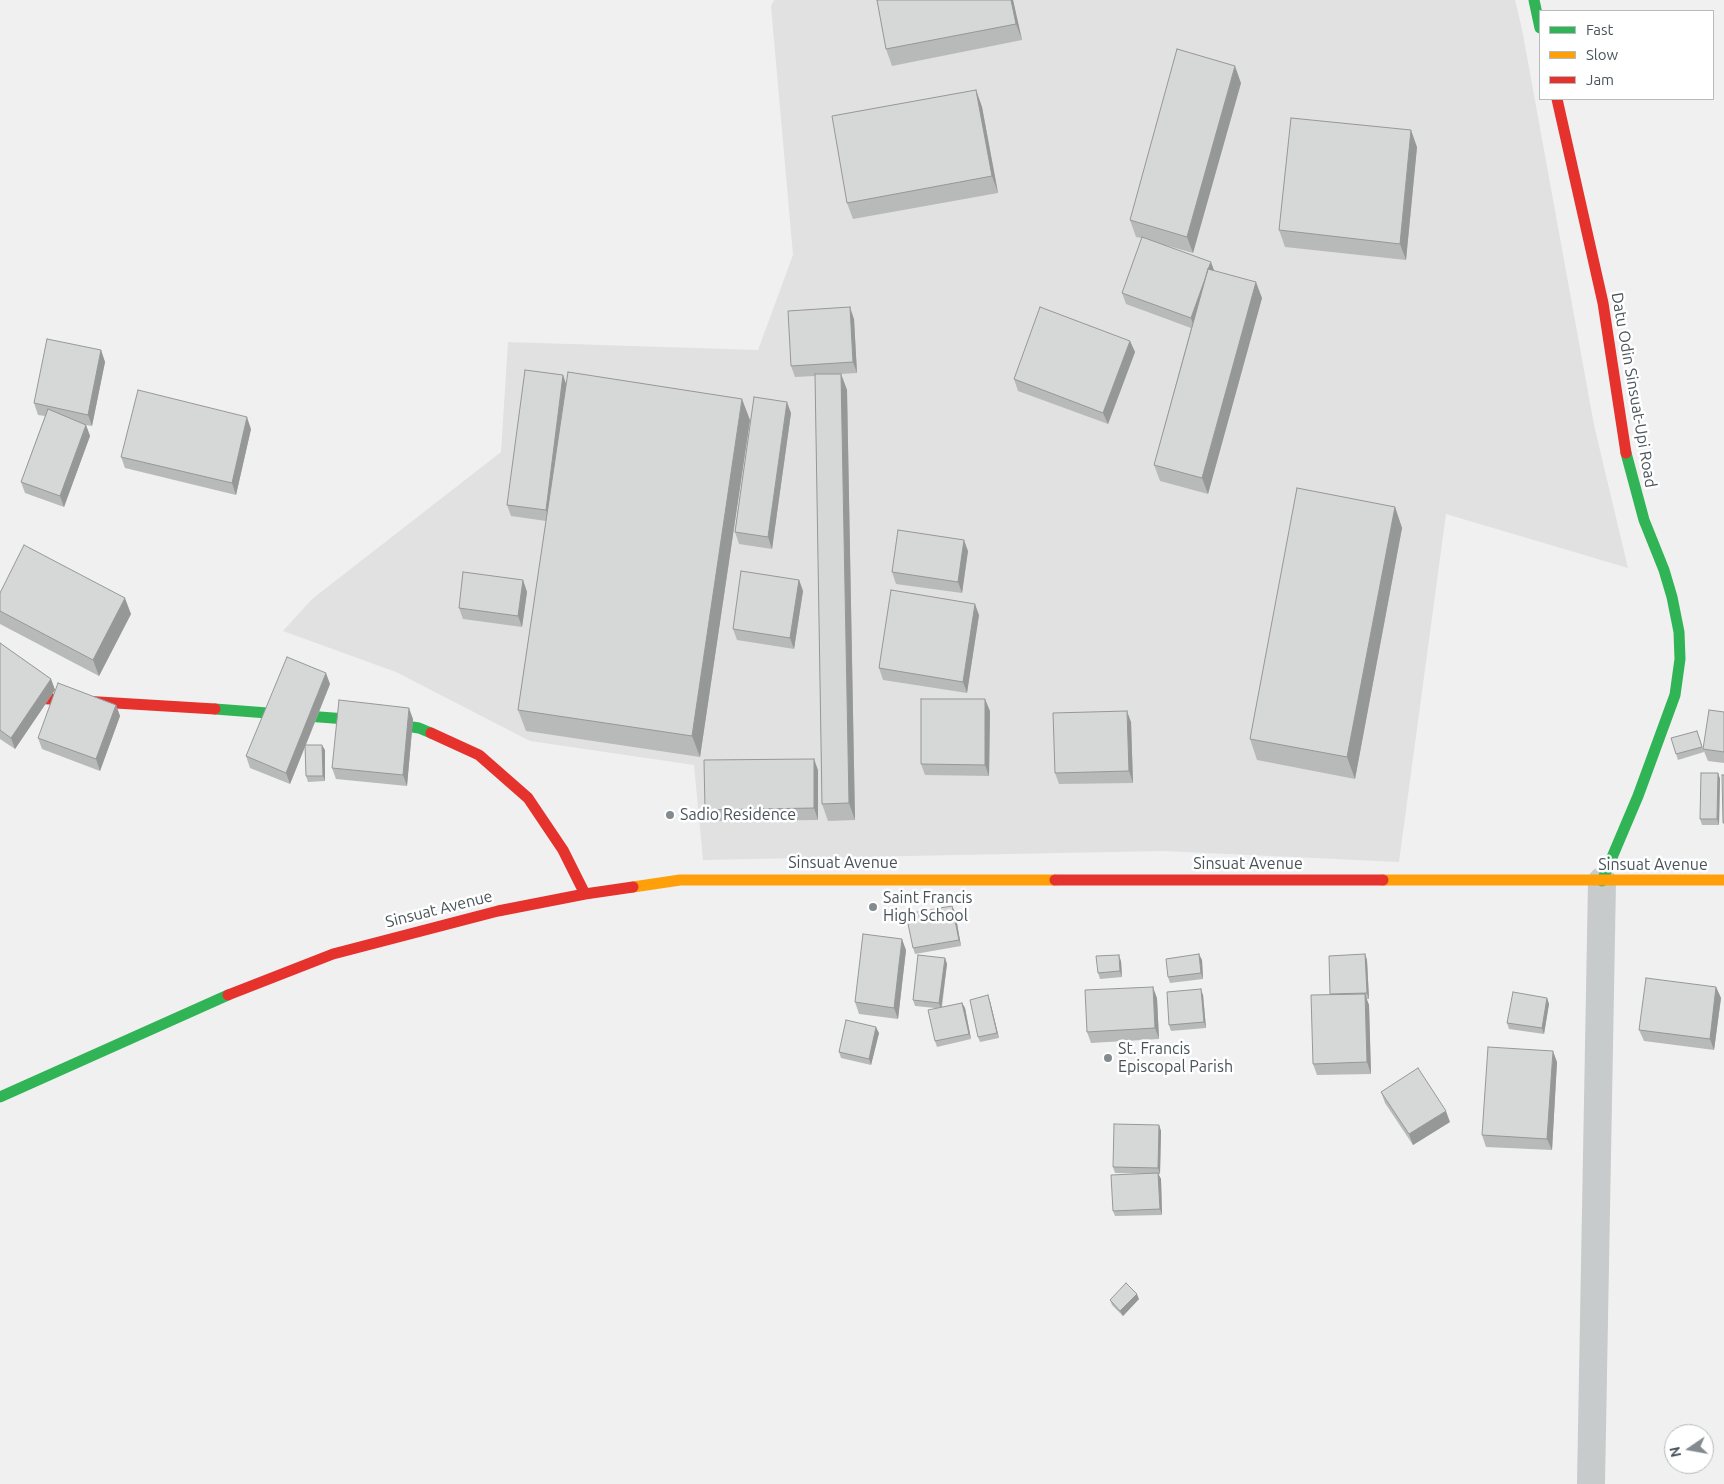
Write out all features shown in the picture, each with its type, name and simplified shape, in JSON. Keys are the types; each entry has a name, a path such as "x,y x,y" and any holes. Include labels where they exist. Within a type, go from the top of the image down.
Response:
{"main road":[{"path":"1534,0 1539,23"},
{"name":"Datu Odin Sinsuat-Upi Road","path":"1557,100 1603,303 1626,455 1644,520 1664,570 1679,632 1680,659 1674,695 1638,796 1602,881"},
{"path":"0,696 250,710 372,721 419,728 479,755 528,798 563,850 585,894"},
{"name":"Sinsuat Avenue","path":"0,1097 239,990 333,954 498,910 585,894 680,880 1724,880"}],"street":[{"path":"1591,1484 1602,881"}],"shaded area":[{"path":"774,0 1515,0 1522,29 1594,425 1628,568 1446,514 1399,862 1163,851 703,860 694,765 530,741 396,672 283,631 312,599 501,452 508,342 758,350 793,255 771,6"}],"building":[{"path":"877,0 1011,0 1016,24 886,49"},
{"path":"1177,49 1235,66 1187,237 1130,220"},
{"path":"976,90 992,176 847,203 832,116"},
{"path":"1291,118 1411,130 1400,244 1279,230"},
{"path":"1142,237 1211,262 1191,318 1122,293"},
{"path":"1208,269 1256,282 1202,478 1154,465"},
{"path":"850,307 853,362 791,366 788,311"},
{"path":"1040,307 1130,341 1103,413 1014,379"},
{"path":"47,339 101,350 88,415 34,403"},
{"path":"525,370 563,375 546,510 507,505"},
{"path":"568,372 742,399 692,736 518,710"},
{"path":"815,374 841,374 849,803 822,804"},
{"path":"138,390 247,417 232,483 121,457"},
{"path":"754,397 787,402 768,537 735,532"},
{"path":"48,409 86,425 60,496 21,482"},
{"path":"1297,488 1395,507 1347,757 1250,739"},
{"path":"898,530 964,540 958,582 892,572"},
{"path":"24,545 125,598 93,660 0,611 0,593"},
{"path":"741,571 799,580 790,638 733,629"},
{"path":"463,572 523,580 518,616 459,608"},
{"path":"891,590 975,604 963,682 879,668"},
{"path":"0,643 51,679 11,738 0,730"},
{"path":"287,657 326,673 286,773 246,756"},
{"path":"58,683 116,705 96,759 38,738"},
{"path":"921,699 985,699 985,765 921,764"},
{"path":"339,700 409,708 403,775 332,768"},
{"path":"1709,710 1724,712 1724,752 1703,749"},
{"path":"1127,711 1129,771 1055,773 1053,713"},
{"path":"1697,731 1702,747 1676,754 1671,738"},
{"path":"305,745 322,745 323,776 306,776"},
{"path":"814,759 814,808 705,810 704,760"},
{"path":"1701,773 1718,773 1717,819 1700,819"},
{"path":"1722,775 1724,775 1724,823 1723,823"},
{"path":"952,906 959,940 913,948 906,914"},
{"path":"863,934 902,939 894,1008 855,1002"},
{"path":"1199,954 1201,973 1168,977 1166,959"},
{"path":"1365,954 1367,993 1330,994 1329,956"},
{"path":"918,955 945,958 939,1003 913,1000"},
{"path":"1119,955 1120,971 1098,973 1096,956"},
{"path":"1646,978 1716,987 1710,1039 1639,1030"},
{"path":"1153,987 1155,1028 1087,1032 1085,990"},
{"path":"1201,989 1204,1022 1169,1025 1167,992"},
{"path":"1513,992 1547,998 1542,1028 1507,1023"},
{"path":"1365,994 1367,1062 1313,1064 1311,995"},
{"path":"988,995 997,1033 978,1037 970,1000"},
{"path":"962,1003 969,1034 935,1041 928,1010"},
{"path":"846,1020 876,1027 869,1059 839,1052"},
{"path":"1488,1047 1553,1051 1547,1139 1482,1135"},
{"path":"1418,1068 1446,1111 1409,1134 1381,1092"},
{"path":"1114,1124 1159,1125 1158,1168 1113,1167"},
{"path":"1158,1173 1160,1209 1113,1211 1111,1175"},
{"path":"1126,1283 1137,1294 1120,1311 1110,1300"}],"traffic: fast":[{"path":"1534,0 1539,23"},
{"path":"1602,881 1638,796 1675,695 1680,659 1679,632 1672,597 1664,570 1644,520 1626,453"},
{"path":"215,709 372,721 419,728 431,733"},
{"path":"0,1097 228,995"}],"traffic: slow":[{"path":"633,887 680,880 1055,880"},
{"path":"1383,880 1724,880"}],"traffic: jam":[{"path":"1557,100 1603,303 1626,453"},
{"path":"0,696 215,709"},
{"path":"431,733 479,755 528,798 563,850 585,894"},
{"path":"1055,880 1383,880"},
{"path":"228,995 333,954 498,911 585,894 633,887"}],"place":[{"name":"Sadio Residence","path":"670,815"},
{"name":"Saint Francis High School","path":"873,907"},
{"name":"St. Francis Episcopal Parish","path":"1108,1058"}]}
